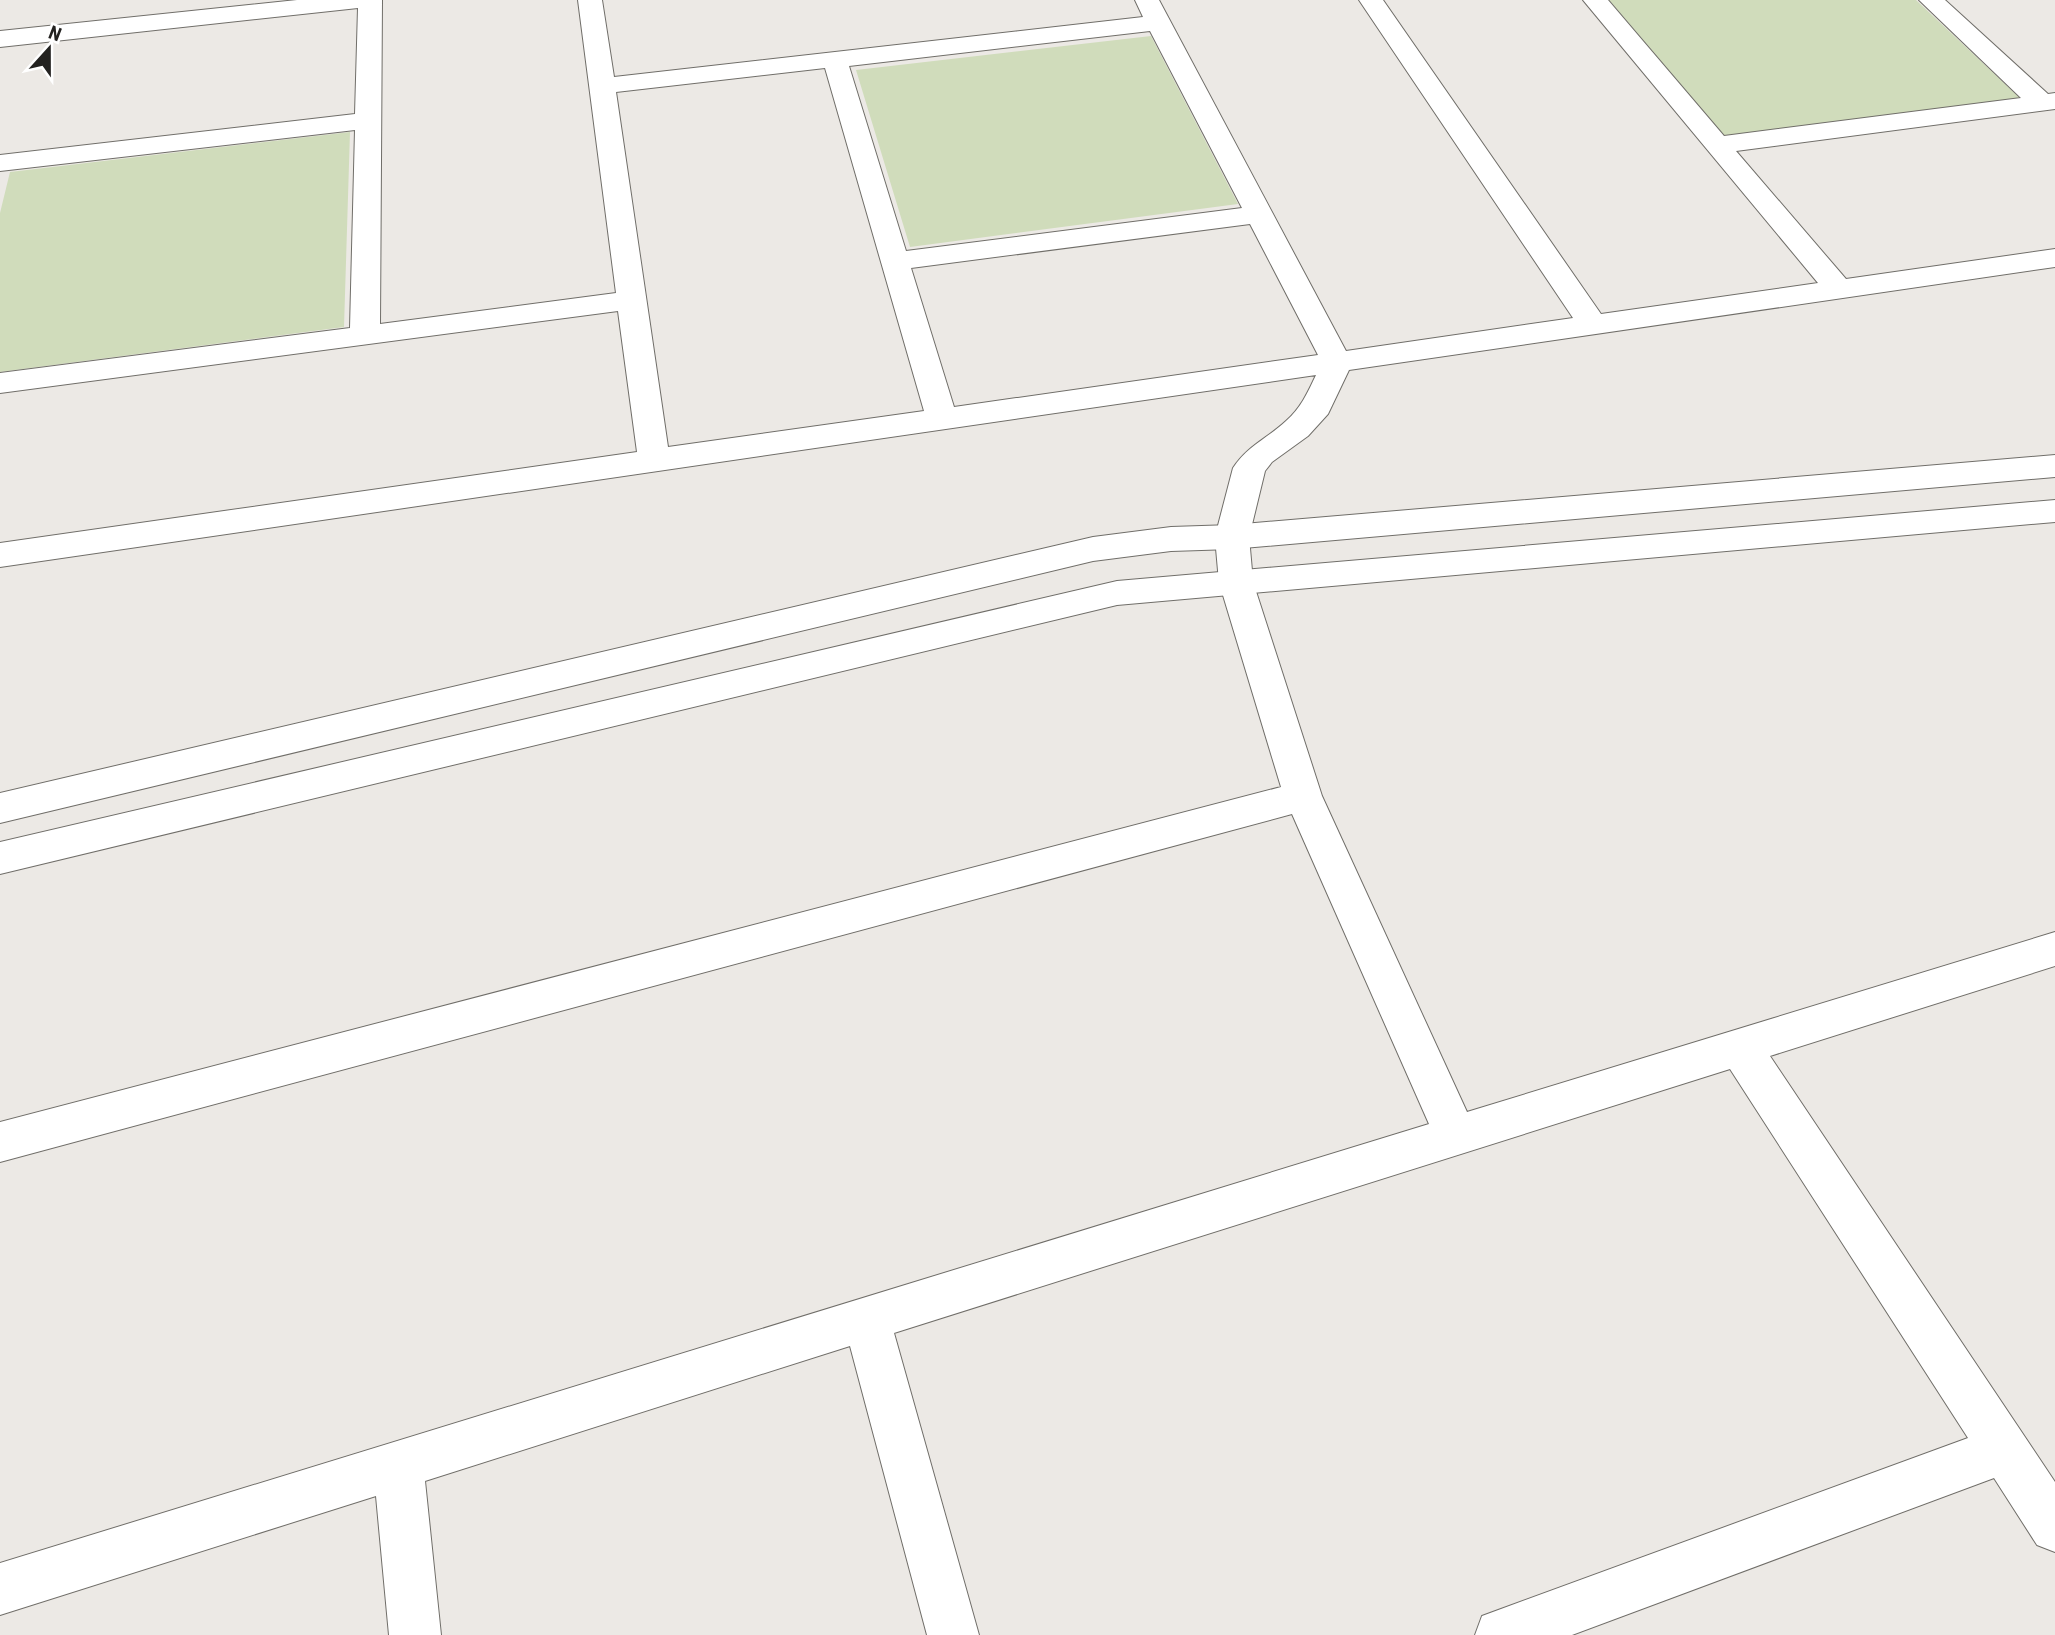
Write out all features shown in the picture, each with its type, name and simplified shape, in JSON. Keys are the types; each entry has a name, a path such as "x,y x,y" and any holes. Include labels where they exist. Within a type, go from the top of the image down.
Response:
{"street":[{"path":"0,39 368,0 365,335"},
{"path":"590,0 654,460"},
{"path":"1371,0 1593,325"},
{"path":"1595,0 1838,289"},
{"path":"1931,0 2048,102"},
{"path":"602,86 835,60 1153,11 1337,362"},
{"path":"835,60 942,419"},
{"path":"1717,145 2048,102"},
{"path":"0,163 368,120"},
{"path":"895,261 1259,214"},
{"path":"0,555 2055,258"},
{"path":"0,383 632,300"},
{"path":"1337,362 1317,407 1297,429 1261,454 1249,468 1232,537 1236,582 1303,796 1456,1136"},
{"path":"0,808 1093,549 1171,539 1232,537 2055,466"},
{"path":"0,858 1117,593 2055,511"},
{"path":"0,1142 1303,796"},
{"path":"0,1589 2055,949"},
{"path":"1740,1047 2055,1527"},
{"path":"867,1320 953,1635"},
{"path":"1502,1635 1572,1623 2004,1450"},
{"path":"398,1465 415,1635"}],"green space":[{"path":"1609,0 1916,0 2021,99 1725,137"},
{"path":"1151,36 1238,204 910,247 856,70"},
{"path":"350,132 344,327 0,372 0,213 10,172"}]}
